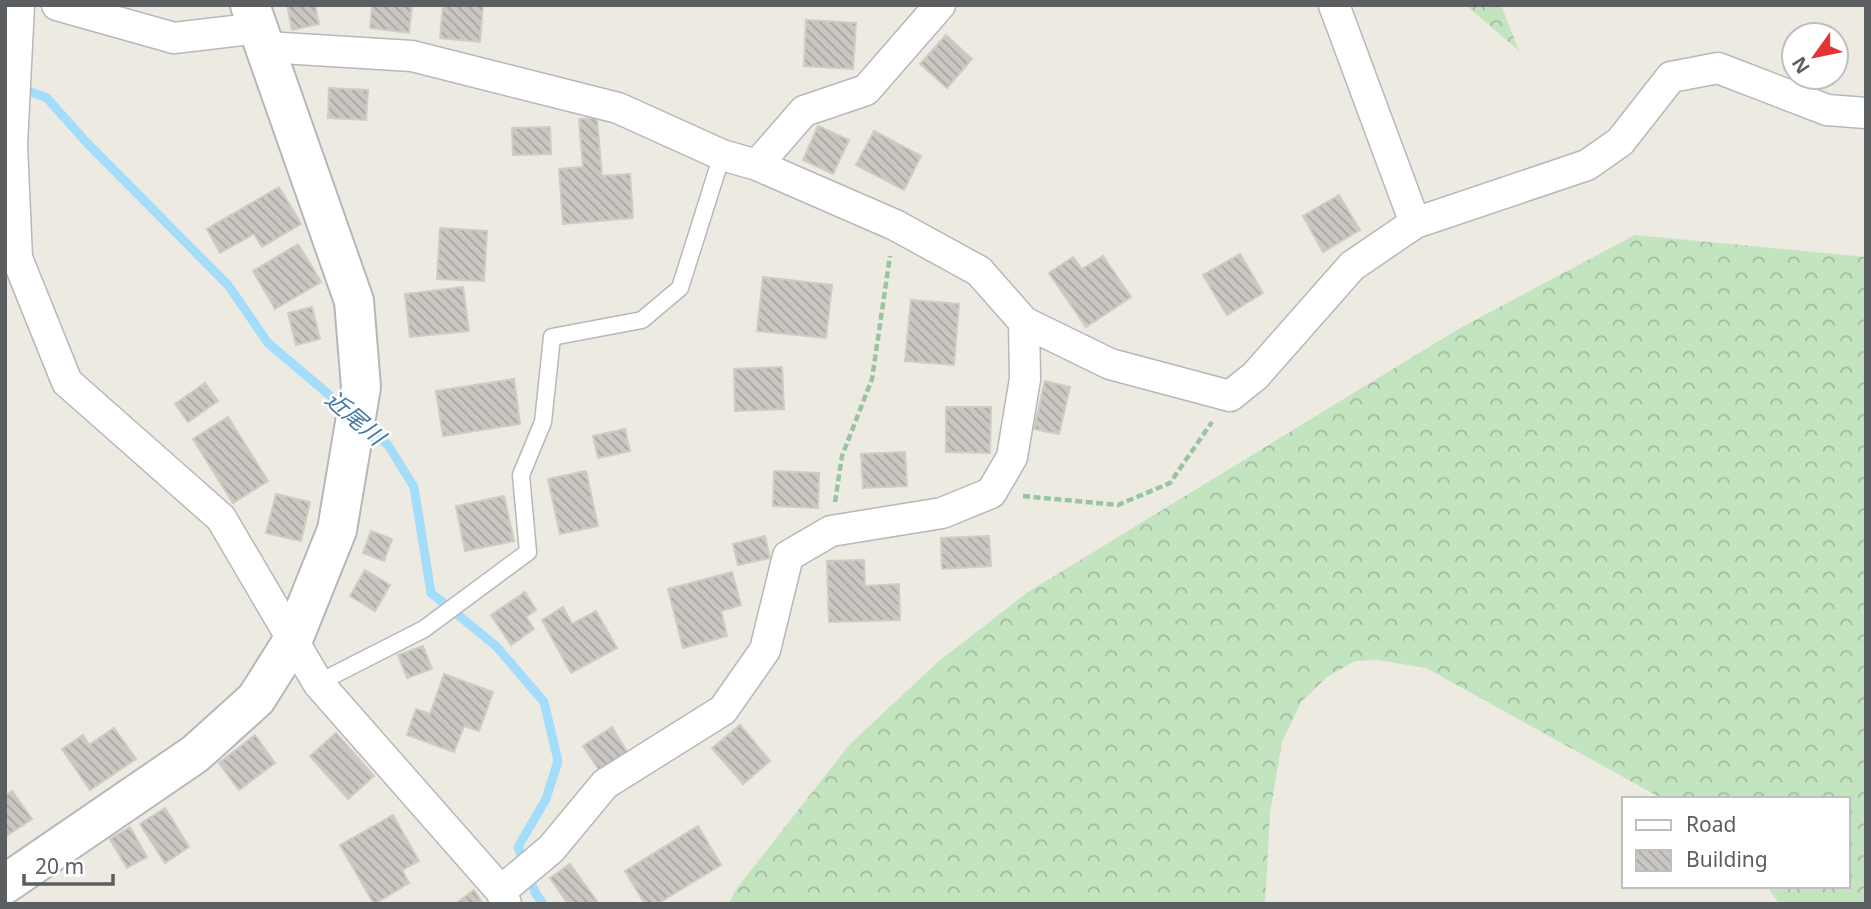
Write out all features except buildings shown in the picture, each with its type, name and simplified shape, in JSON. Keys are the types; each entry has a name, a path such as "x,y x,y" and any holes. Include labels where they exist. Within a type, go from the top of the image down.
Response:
{"street":[{"path":"19,5 9,106 17,258 67,382 221,518 318,683 504,897 551,849 605,784 723,710 765,650 788,556 831,531 942,513 991,494 1012,457 1025,379 1024,322"},
{"path":"57,5 174,37 258,27 412,56 618,108 722,155 757,164 895,225 979,271 1024,322 1110,364 1230,396 1255,376 1352,266 1415,223 1587,165 1620,142 1671,77 1718,68 1827,110 1866,113"},
{"path":"757,164 804,111 866,90 940,5"},
{"path":"1334,5 1415,223"},
{"path":"5,884 195,754 256,699 292,642 337,530 361,387 354,301 258,27"}],"lane":[{"path":"318,683 424,629 528,552 521,475 543,422 552,337 642,320 680,288 722,155"}],"path":[{"path":"831,531 842,456 872,379 895,225"},
{"path":"991,494 1118,505 1170,483 1230,396"}],"green space":[{"path":"1466,5 1501,5 1519,51"},
{"path":"1635,235 1866,257 1866,904 1779,904 1768,888 1850,888 1850,797 1659,797 1426,668 1378,660 1355,661 1327,677 1301,702 1282,742 1270,813 1265,904 728,904 737,888 850,744 939,661 1028,592 1460,328"}],"waterway":[{"name":"近尾川","path":"21,88 47,98 87,143 228,285 268,343 347,410"},
{"name":"近尾川","path":"366,426 388,445 414,487 431,593 496,646 544,702 558,761 546,799 518,847 535,892 543,904"}]}
